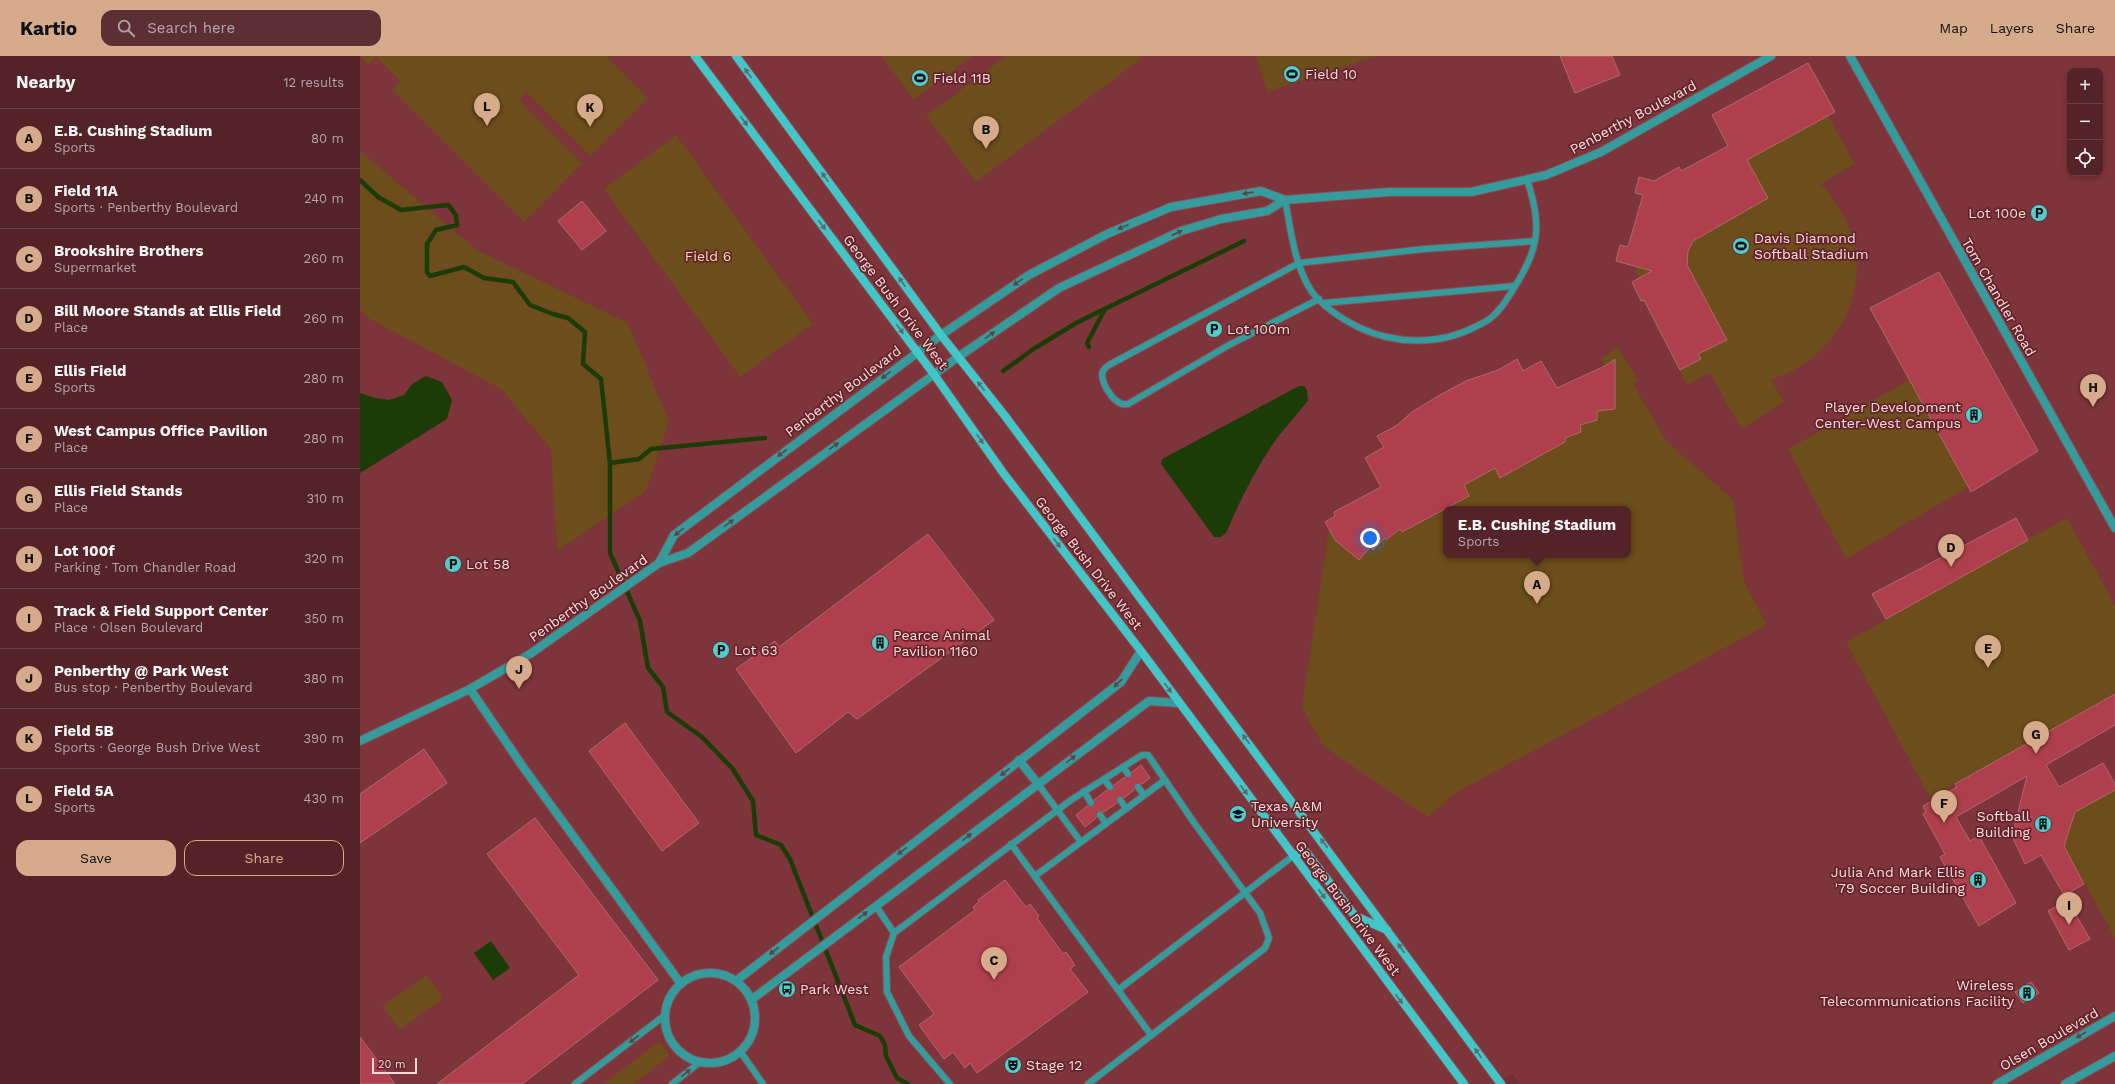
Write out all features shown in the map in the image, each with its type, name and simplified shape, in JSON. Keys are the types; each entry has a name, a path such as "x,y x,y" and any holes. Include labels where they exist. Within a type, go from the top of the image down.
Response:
{"main road":[{"name":"George Bush Drive West","path":"695,56 934,373 1004,474 1141,651 1464,1084"},
{"name":"George Bush Drive West","path":"736,56 941,335 1005,416 1501,1084"},
{"path":"1293,856 1302,851 1306,852 1355,916 1388,930"}],"street":[{"name":"Penberthy Boulevard","path":"360,741 470,689 530,654 659,563 688,553 934,373 1059,288 1181,231 1221,219 1267,210 1285,200 1389,192 1471,192 1546,175 1601,152 1771,56"},
{"name":"Tom Chandler Road","path":"1850,56 2115,528"},
{"name":"Penberthy Boulevard","path":"659,563 674,535 941,335 1028,275 1107,234 1172,207 1261,191 1285,200"},
{"path":"736,981 1121,682 1141,651"},
{"path":"470,689 523,767 680,984"},
{"path":"751,1000 1148,701 1179,703"},
{"path":"1019,760 1038,784"},
{"path":"708,973 722,975 736,981 744,989 751,1000 754,1018 751,1036 740,1051 728,1059 721,1061 700,1062 685,1056 674,1045 667,1031 665,1015 667,1003 672,992 680,984 693,976 708,973"},
{"name":"Olsen Boulevard","path":"1997,1084 2115,1016"},
{"path":"2065,1084 2115,1056"}],"lane":[{"path":"1285,200 1299,263 1307,282 1321,301 1347,322 1370,332 1395,339 1428,340 1464,333 1492,317 1507,300 1528,264 1536,241 1536,214 1527,179"},
{"path":"1515,286 1321,301 1229,345 1128,404 1120,405 1113,399 1102,376 1105,369 1109,365 1299,263 1424,249 1536,241"},
{"path":"950,1084 908,1036 886,992 886,957 894,933 1011,844 1084,791 1142,755 1148,755 1260,913 1266,926 1269,938 1265,948 1088,1084"},
{"path":"1123,767 1128,774"},
{"path":"1104,779 1110,787"},
{"path":"1035,876 1165,780"},
{"path":"1038,784 1081,842"},
{"path":"1138,787 1144,795"},
{"path":"1084,791 1091,803"},
{"path":"1120,800 1126,808"},
{"path":"1100,815 1106,823"},
{"path":"1011,844 1151,1035"},
{"path":"1118,990 1244,892 1293,856"},
{"path":"876,906 894,933"},
{"path":"575,1084 665,1015"},
{"path":"740,1051 763,1084"},
{"path":"672,1084 700,1062"}],"shaded area":[{"name":"Texas A&M University","path":"360,56 2115,56 2115,1084 1520,1084 1512,1073 1496,1084 360,1084"},
{"path":"426,376 442,382 452,400 447,419 360,473 360,393 375,398 389,400 404,395 412,384"},
{"path":"1299,386 1304,386 1307,390 1308,400 1277,438 1262,461 1243,496 1226,533 1221,537 1214,537 1161,464 1162,459"},
{"path":"491,941 510,968 493,980 474,953"}],"green space":[{"path":"360,56 606,56 648,98 590,156 526,92 519,100 582,163 524,222 392,90 400,81 376,57 368,65"},
{"name":"Field 11B","path":"881,56 972,56 914,100"},
{"path":"1006,56 1140,56 1142,58 976,182 926,116"},
{"name":"Field 10","path":"1256,56 1378,56 1267,92"},
{"name":"Davis Diamond Softball Stadium","path":"1809,63 1835,112 1828,116 1855,164 1821,184 1838,206 1850,230 1856,253 1856,277 1852,300 1843,321 1830,341 1813,358 1793,371 1771,379 1784,402 1741,429 1710,373 1687,385 1644,300 1641,301 1632,282 1640,278 1634,266 1616,261 1620,245 1628,247 1643,195 1635,193 1639,177 1657,182 1660,178 1679,167 1681,171 1728,146 1712,115"},
{"name":"Field 6","path":"676,135 813,324 740,377 604,189"},
{"path":"360,151 477,250 628,323 669,422 646,491 557,551 551,449 501,389 368,318 360,311"},
{"path":"1618,348 1638,380 1633,384 1667,442 1733,499 1744,582 1767,625 1457,792 1428,817 1323,746 1302,707 1329,529 1325,522 1335,516 1334,512 1381,487 1365,458 1383,447 1377,436 1517,359 1523,370 1541,361 1557,388 1605,366 1601,358"},
{"path":"1909,380 1968,487 1846,559 1788,449"},
{"path":"2067,518 2115,606 2115,694 1930,798 1846,642"},
{"path":"2115,790 2115,938 2064,846 2075,812"},
{"path":"426,975 443,998 400,1030 382,1006"},
{"path":"660,1041 670,1056 633,1084 603,1084"}],"building":[{"path":"1560,56 1612,56 1620,75 1575,93"},
{"path":"1808,63 1835,112 1747,160 1768,198 1693,241 1688,251 1687,265 1727,340 1698,354 1701,359 1680,370 1644,300 1641,301 1632,282 1652,271 1616,261 1620,245 1628,247 1643,195 1635,193 1639,177 1654,181 1679,167 1681,171 1728,146 1712,115"},
{"path":"582,201 606,231 582,250 558,221"},
{"name":"Player Development Center-West Campus","path":"1939,272 2038,451 1971,492 1870,308"},
{"path":"1517,359 1523,371 1541,361 1557,388 1605,366 1615,359 1615,409 1597,411 1597,420 1580,425 1581,432 1565,438 1565,442 1500,478 1495,468 1464,485 1469,496 1450,506 1443,506 1443,510 1402,532 1400,529 1386,540 1385,538 1373,550 1370,547 1359,560 1335,540 1325,522 1335,516 1334,512 1381,487 1365,458 1384,447 1377,436 1396,426 1412,412 1438,396 1466,381 1498,370"},
{"path":"2016,518 2028,540 1886,619 1872,594"},
{"name":"Pearce Animal Pavilion 1160","path":"928,534 994,620 857,719 848,712 796,753 736,669 775,641 779,647"},
{"path":"2115,694 2115,725 2046,765 2059,787 2103,763 2115,784 2115,790 2075,812 2064,846 2084,884 2064,895 2041,855 2025,864 2012,836 2027,776 1956,817 1970,841 1979,836 2016,903 1979,926 1940,857 1945,854 1923,814 1926,812 1923,806 1957,787 1955,784"},
{"path":"625,723 699,823 662,851 589,751"},
{"path":"424,749 447,783 360,843 360,794"},
{"path":"1141,765 1150,778 1142,784 1135,784 1134,790 1124,798 1118,796 1117,803 1104,812 1098,811 1096,818 1085,827 1076,815 1087,806 1094,807 1094,800 1107,790 1113,790 1114,785 1125,777 1131,777 1132,772"},
{"path":"535,818 658,980 522,1084 437,1084 579,975 487,854"},
{"path":"1005,880 1026,907 1030,904 1039,916 1037,918 1063,954 1066,952 1075,965 1070,969 1088,992 977,1073 970,1063 965,1068 953,1052 944,1059 919,1025 934,1014 899,967 975,910 973,907 979,902 978,900"},
{"path":"2067,900 2090,939 2069,950 2048,911"},
{"name":"Wireless Telecommunications Facility","path":"2031,982 2039,993 2023,1003 2015,992"},
{"path":"360,1037 395,1084 360,1084"}],"waterway":[{"path":"360,180 378,197 401,210 448,205 456,215 457,225 436,230 427,244 427,272 430,276 464,267 484,278 513,282 530,305 568,318 585,332 583,364 601,379 610,463 610,553 640,621 648,668 663,687 667,712 702,737 732,768 753,801 756,835 781,845 790,859 855,1025 880,1036 885,1045 886,1056 897,1078 908,1084"},
{"path":"1003,371 1035,348 1078,322 1244,241"},
{"path":"1089,347 1087,343 1105,309"},
{"path":"610,463 639,459 651,449 765,438"}],"place":[{"name":"Field 10","path":"1292,74"},
{"name":"Field 11B","path":"920,78"},
{"name":"Field 5A","path":"487,126"},
{"name":"Field 5B","path":"590,127"},
{"name":"Field 11A","path":"986,149"},
{"name":"Lot 100e","path":"2039,213"},
{"name":"Davis Diamond Softball Stadium","path":"1741,246"},
{"name":"Lot 100m","path":"1214,329"},
{"name":"Lot 100f","path":"2093,407"},
{"name":"Player Development Center-West Campus","path":"1974,415"},
{"name":"Lot 58","path":"453,564"},
{"name":"Bill Moore Stands at Ellis Field","path":"1951,567"},
{"name":"E.B. Cushing Stadium","path":"1537,604"},
{"name":"Pearce Animal Pavilion 1160","path":"880,643"},
{"name":"Lot 63","path":"721,650"},
{"name":"Ellis Field","path":"1988,668"},
{"name":"Penberthy @ Park West","path":"519,689"},
{"name":"Ellis Field Stands","path":"2036,754"},
{"name":"Texas A&M University","path":"1238,814"},
{"name":"West Campus Office Pavilion","path":"1944,823"},
{"name":"Softball Building","path":"2043,824"},
{"name":"Julia And Mark Ellis '79 Soccer Building","path":"1978,880"},
{"name":"Track & Field Support Center","path":"2069,925"},
{"name":"Brookshire Brothers","path":"994,980"},
{"name":"Park West","path":"787,989"},
{"name":"Wireless Telecommunications Facility","path":"2027,993"},
{"name":"Stage 12","path":"1013,1065"}]}
